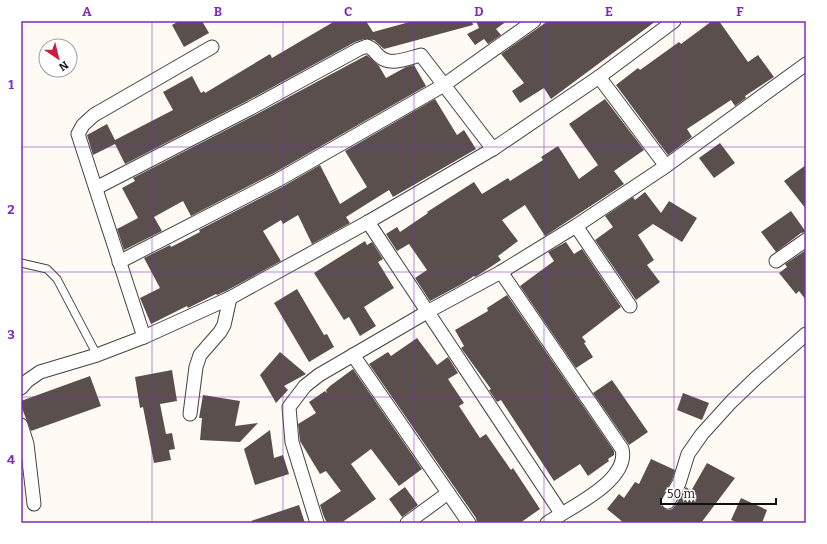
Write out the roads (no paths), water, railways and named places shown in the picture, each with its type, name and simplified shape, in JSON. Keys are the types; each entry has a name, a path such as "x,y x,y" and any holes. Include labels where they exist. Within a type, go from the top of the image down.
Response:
{"street":[{"path":"119,262 278,180 444,85 534,21"},
{"path":"21,388 27,381 40,372 144,337 230,298 368,222 493,150 599,77 674,21"},
{"path":"96,188 244,112 367,46 374,49 379,56 386,61 394,62 421,55 493,150"},
{"path":"144,337 96,188 79,141 78,134 83,125 94,115 212,47"},
{"path":"317,523 292,442 289,407 305,386 319,375 427,312 501,272 576,226 666,166 806,64"},
{"path":"599,77 666,166"},
{"path":"368,222 561,513"},
{"path":"576,226 630,306"},
{"path":"776,262 806,240"},
{"path":"501,272 622,449 624,457 619,470 598,491 547,523"},
{"path":"190,414 196,367 200,355 220,332 224,325 230,298"},
{"path":"668,502 679,483 688,454 702,434 731,402 806,334"},
{"path":"353,355 469,523"},
{"path":"21,425 27,444 34,504"},
{"path":"408,523 448,493"}],"lane":[{"path":"21,263 47,269 57,279 97,354"}]}
